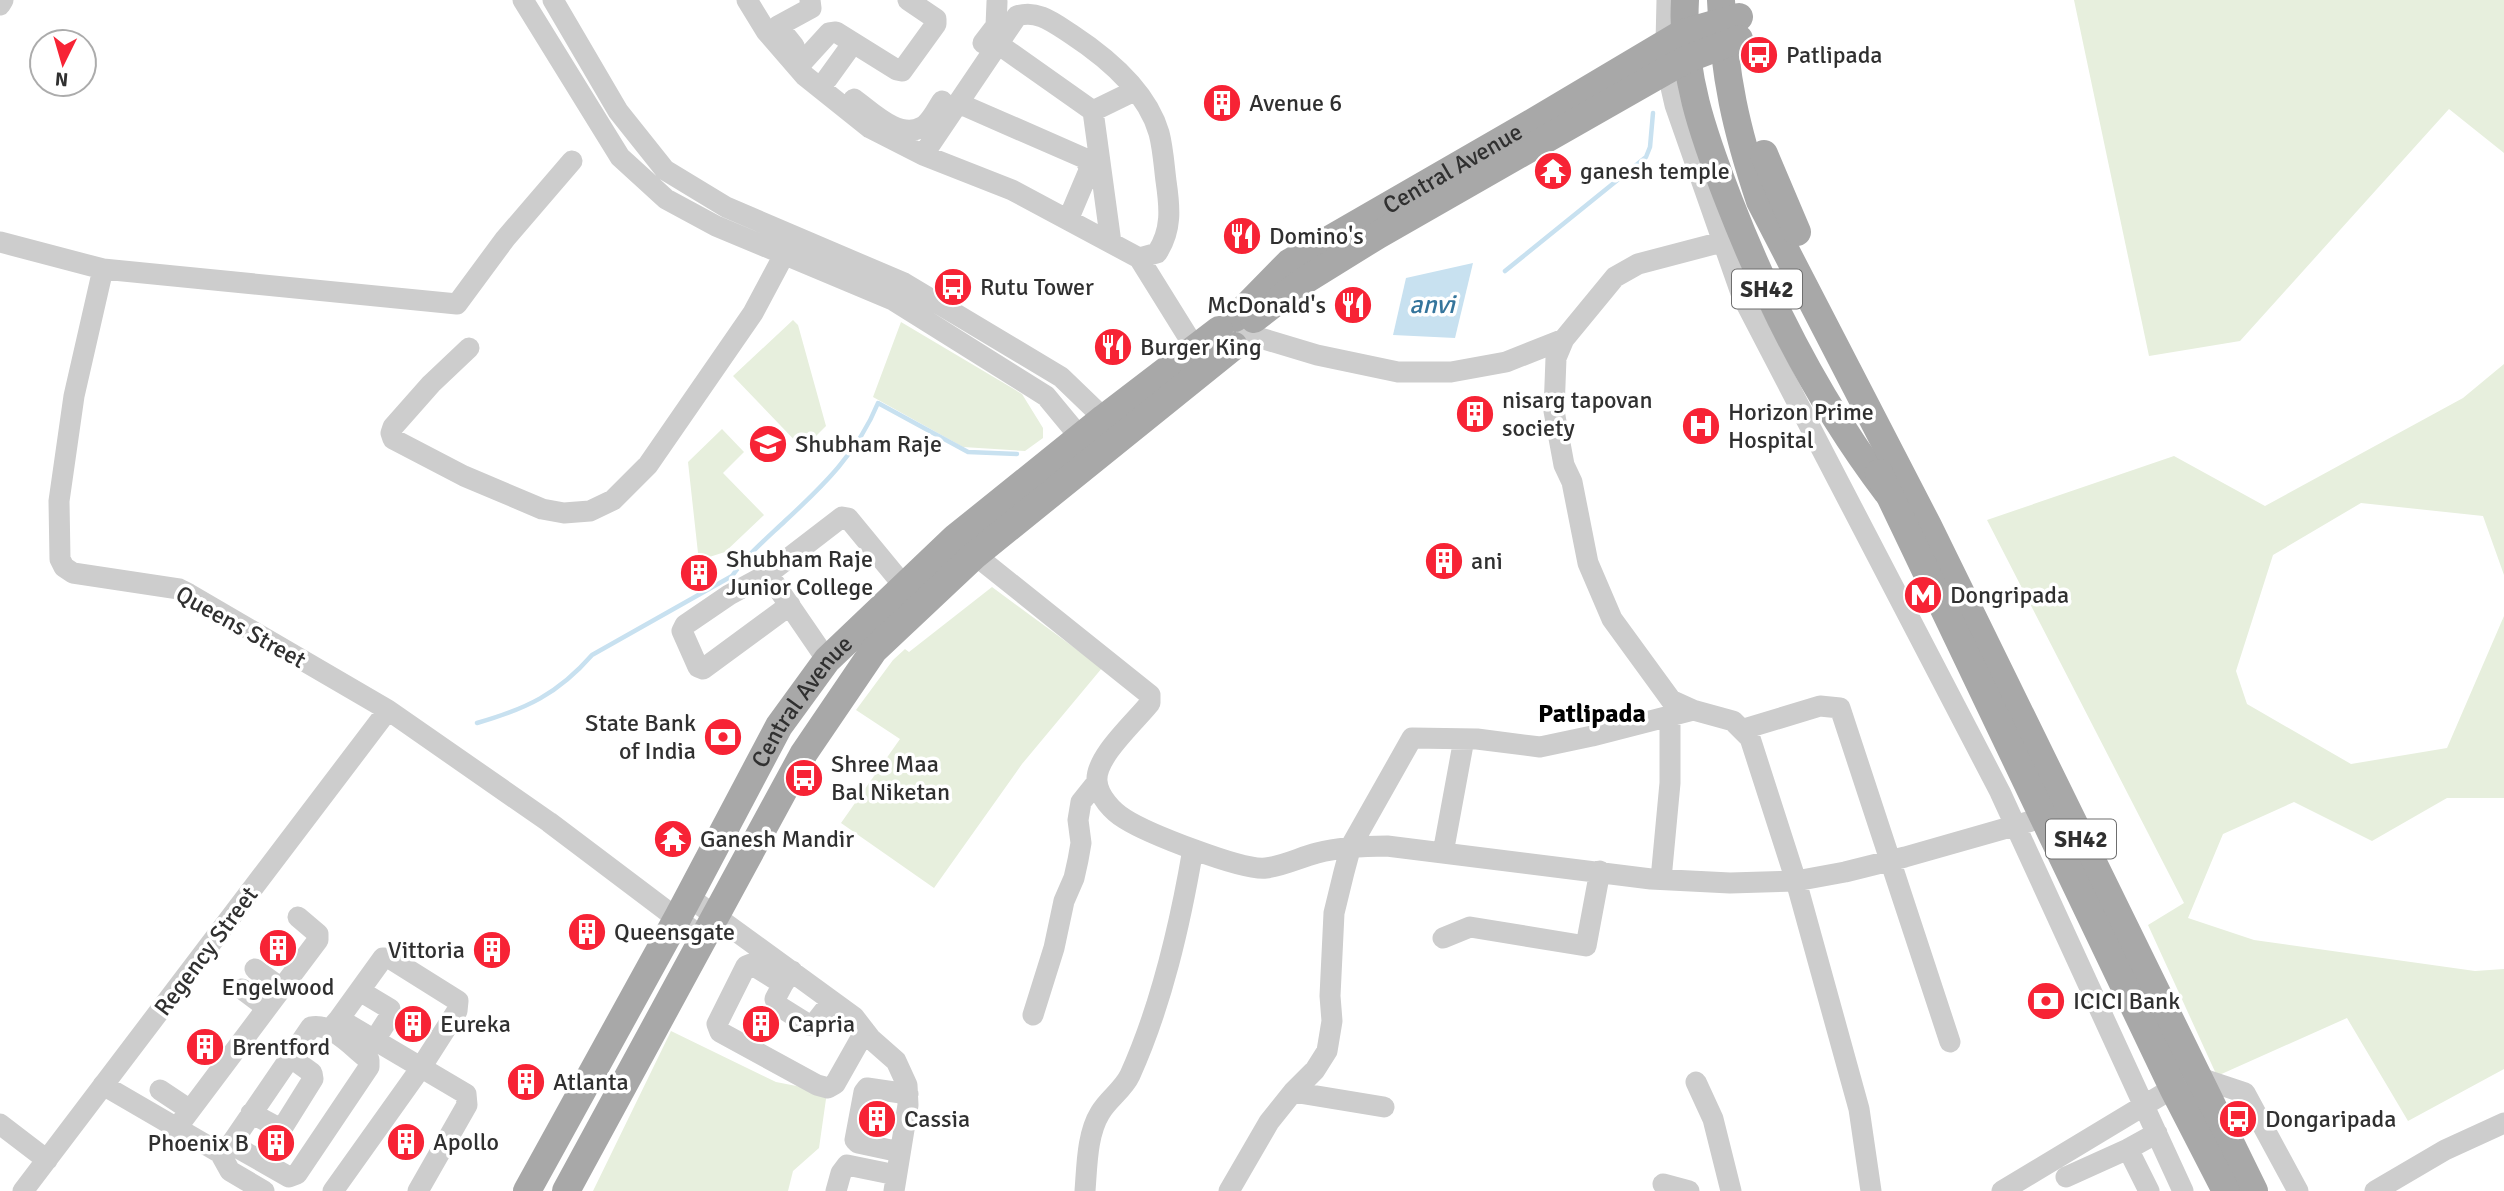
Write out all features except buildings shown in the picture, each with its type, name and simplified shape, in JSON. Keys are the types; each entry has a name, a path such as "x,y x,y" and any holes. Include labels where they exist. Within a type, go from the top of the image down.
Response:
{"main road":[{"name":"SH42","path":"1685,0 1676,51 1712,158 1778,315 1853,449 1900,493 2185,1083 2226,1191"},
{"path":"1703,0 1712,102 1726,156 1744,208 1900,493"},
{"name":"SH42","path":"1736,14 1748,90 1766,163 1888,425 1900,493 2042,818 2185,1083 2254,1191"},
{"name":"Central Avenue","path":"527,1191 684,907 779,726 827,660 955,538 1088,447 1303,282 1736,14"},
{"path":"1736,14 1723,43 1730,99 1743,151 1760,201 1881,457"},
{"name":"Central Avenue","path":"1113,427 1195,348 1236,331"},
{"name":"Central Avenue","path":"566,1191 804,753 874,650 1088,447"}],"street":[{"path":"0,5 3,0"},
{"path":"523,0 620,156 854,272 893,300 1046,396 1088,447"},
{"path":"553,0 658,177 666,199 716,226 785,253 904,283 1061,377 1113,427"},
{"path":"747,0 766,30 802,63 899,130 912,131 924,127 996,26 995,1"},
{"path":"763,0 802,63 806,76 870,128 923,155 1012,190 1139,258 1195,348"},
{"path":"778,26 811,8 810,0"},
{"path":"802,63 829,33 836,32 902,71 936,24 936,19 908,0"},
{"path":"1667,0 1676,51 1675,105 1742,296 2000,792 2157,1133 2177,1189"},
{"path":"995,1 1017,16"},
{"path":"923,155 1017,16 1029,12 1052,21 1100,53 1142,99 1159,132 1170,204 1166,239 1157,253 1139,258"},
{"path":"827,79 853,43"},
{"path":"998,44 1093,111 1111,243"},
{"path":"1093,111 1134,91"},
{"path":"958,103 1084,158 1090,168 1068,220"},
{"path":"0,242 103,269 457,304 505,239 572,161"},
{"path":"1722,242 1638,264 1615,277 1564,339 1556,358 1554,411 1564,466 1572,482 1588,563 1612,619 1671,700 1693,710 1733,720 1751,738 1796,881 1858,1109 1871,1191"},
{"path":"470,348 430,384 393,427 393,439 464,476 542,509 564,513 590,511 613,500 648,465 753,313 785,253"},
{"name":"Queens Street","path":"103,269 74,397 59,501 60,559 64,567 73,573 179,589 388,710 549,822 684,907 788,978"},
{"path":"1236,331 1317,355 1398,372 1451,372 1506,362 1564,339"},
{"path":"790,605 702,668 698,667 682,631 685,625 729,595 768,574 842,517 848,517 904,586"},
{"path":"975,555 1150,695 1150,704 1100,762 1097,782 1081,802 1078,820 1081,843 1074,878 1064,901 1054,948 1033,1015"},
{"path":"768,574 827,660"},
{"path":"1744,729 1820,706 1840,708 1950,1042"},
{"name":"Regency Street","path":"23,1191 388,710"},
{"path":"1229,1191 1269,1122 1315,1070 1327,1051 1331,1037 1334,913 1352,846 1412,738 1464,739 1540,747 1693,710"},
{"path":"1661,879 1670,783 1670,716"},
{"path":"1443,853 1464,739"},
{"path":"1097,782 1105,801 1124,819 1193,849 1237,864 1265,869 1352,846 1387,846 1661,879 1730,883 1796,881 1846,872 2042,818"},
{"path":"1085,1191 1095,1122 1101,1110 1129,1079 1176,933 1193,849"},
{"path":"1443,939 1470,927 1586,946 1600,871"},
{"path":"176,1129 318,940 318,934 298,917"},
{"path":"333,1191 420,1069 457,1011 458,1001 391,959 383,958 335,1025"},
{"path":"836,1191 841,1172 847,1165 895,1183 908,1105 907,1085 896,1061 854,1017 832,1001 788,978 751,964 746,966 717,1024 720,1032 817,1085 828,1088 835,1084 865,1031"},
{"path":"255,969 281,988"},
{"path":"788,978 775,999 777,1004 809,1025 814,1024 832,1001"},
{"path":"242,989 266,1007"},
{"path":"360,990 390,1009 390,1016 374,1041"},
{"path":"228,1165 289,1177 302,1183 332,1122 369,1067 369,1060 335,1025"},
{"path":"228,1165 251,1113 312,1027 335,1025 374,1041 466,1094 467,1105 418,1191"},
{"path":"251,1113 277,1126 283,1126 313,1079 312,1073 290,1057"},
{"path":"1696,1082 1713,1119 1731,1191"},
{"path":"2065,1175 2144,1105 2185,1083 2245,1093 2298,1191"},
{"path":"103,1085 176,1129 264,1191"},
{"path":"900,1152 855,1140 864,1091 867,1088 908,1094"},
{"path":"160,1090 190,1110"},
{"path":"1293,1092 1384,1107"},
{"path":"299,1101 332,1122"},
{"path":"2375,1191 2445,1150 2504,1123"},
{"path":"0,1124 47,1160"},
{"path":"2002,1191 2065,1175 2128,1149 2157,1133"},
{"path":"2128,1149 2149,1191"},
{"path":"1663,1184 1689,1191"}],"green space":[{"path":"2074,0 2504,0 2504,153 2449,109 2240,341 2149,356"},
{"path":"793,320 798,325 826,426 803,449 733,376"},
{"path":"901,322 1022,394 1043,428 1043,438 1025,451 963,447 873,397"},
{"path":"2504,364 2504,575 2483,516 2361,503 2273,555 2236,671 2247,704 2351,764 2447,748 2504,616 2504,798 2447,798 2372,841 2294,802 2223,834 2188,918 2254,940 2475,971 2504,969 2504,1069 2408,1121 2347,1018 2217,1076 2148,925 2184,903 1987,520 2174,456 2265,506 2463,398"},
{"path":"722,429 744,452 723,473 764,515 725,552 703,559 698,553 688,462"},
{"path":"992,587 1102,668 1022,764 934,888 841,823 900,739 856,710 893,660 905,649 909,652"},
{"path":"671,1031 776,1082 827,1092 819,1148 793,1171 788,1191 593,1191"}],"water":[{"name":"anvi","path":"1473,263 1455,338 1393,335 1406,278"}],"waterway":[{"path":"1505,271 1646,157 1650,147 1653,113"},
{"path":"477,723 526,706 554,690 592,655 732,576 750,554 813,495 850,453 878,403 968,452 1017,454"}],"place":[{"name":"Patlipada","path":"1759,55"},
{"name":"Avenue 6","path":"1222,103"},
{"name":"ganesh temple","path":"1553,171"},
{"name":"Domino's","path":"1242,236"},
{"name":"Rutu Tower","path":"953,287"},
{"name":"McDonald's","path":"1353,305"},
{"name":"Burger King","path":"1113,347"},
{"name":"nisarg tapovan society","path":"1475,414"},
{"name":"Horizon Prime Hospital","path":"1701,426"},
{"name":"Shubham Raje","path":"768,444"},
{"name":"ani","path":"1444,561"},
{"name":"Shubham Raje Junior College","path":"699,573"},
{"name":"Dongripada","path":"1923,595"},
{"name":"State Bank of India","path":"723,737"},
{"name":"Shree Maa Bal Niketan","path":"804,778"},
{"name":"Ganesh Mandir","path":"673,839"},
{"name":"Queensgate","path":"587,932"},
{"name":"Engelwood","path":"278,948"},
{"name":"Vittoria","path":"492,950"},
{"name":"ICICI Bank","path":"2046,1001"},
{"name":"Eureka","path":"413,1024"},
{"name":"Capria","path":"761,1024"},
{"name":"Brentford","path":"205,1047"},
{"name":"Atlanta","path":"526,1082"},
{"name":"Cassia","path":"877,1119"},
{"name":"Dongaripada","path":"2238,1119"},
{"name":"Apollo","path":"406,1142"},
{"name":"Phoenix B","path":"276,1143"}],"district":[{"name":"Patlipada","path":"1592,713"}]}
